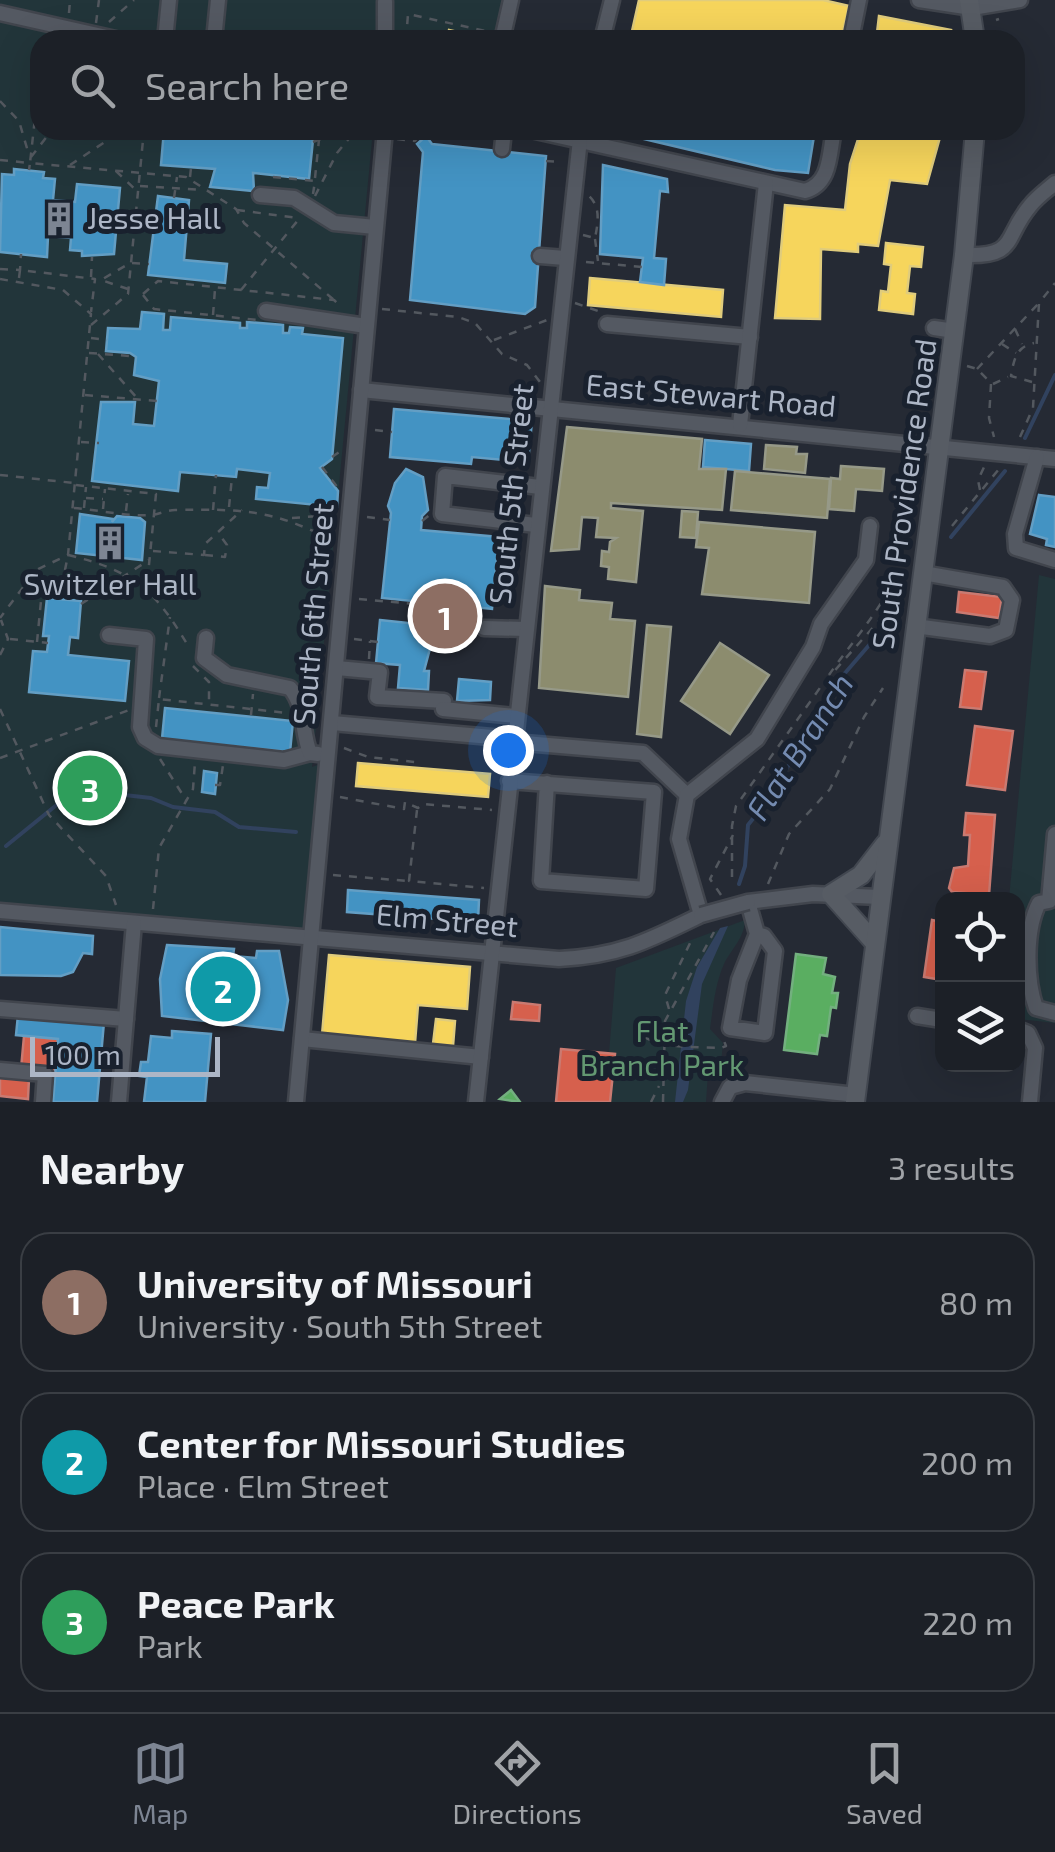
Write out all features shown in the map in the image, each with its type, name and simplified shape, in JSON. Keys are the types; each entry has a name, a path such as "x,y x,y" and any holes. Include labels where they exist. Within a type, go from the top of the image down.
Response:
{"main road":[{"path":"971,4 974,30"},
{"name":"South Providence Road","path":"856,1098 878,897 964,255 974,140"},
{"path":"874,941 831,894 861,875 886,844"}],"street":[{"path":"166,30 169,0"},
{"path":"215,30 218,0"},
{"path":"501,30 510,0"},
{"path":"604,30 612,0"},
{"path":"853,30 859,0"},
{"path":"920,0 971,4 1020,0"},
{"path":"385,2 385,30"},
{"path":"0,13 77,30"},
{"name":"South 6th Street","path":"296,1102 375,227 390,140"},
{"path":"502,149 503,140"},
{"name":"South 5th Street","path":"476,1102 579,140"},
{"path":"595,140 805,191 818,188 824,179 832,140"},
{"path":"740,425 766,183"},
{"path":"964,255 1003,251 1013,241 1030,205 1055,183"},
{"path":"260,195 294,198 334,222 375,227"},
{"path":"540,256 564,258"},
{"path":"267,316 366,326"},
{"path":"608,324 750,337"},
{"path":"934,328 954,332"},
{"name":"East Stewart Road","path":"361,390 940,446 989,457 1037,456 1055,460"},
{"path":"1037,456 1016,534 1016,548 1055,560"},
{"path":"536,525 442,514 445,476 540,487"},
{"path":"701,915 679,839 687,795 756,739 814,647 821,624 866,560 870,526"},
{"path":"916,626 990,636 1006,630 1012,600 1004,588 922,573"},
{"path":"484,628 525,629"},
{"path":"109,635 146,639 140,727 145,738 158,746 284,760 310,753 329,755"},
{"path":"206,638 204,658 226,676 290,688 302,715 310,753"},
{"path":"337,668 380,672 378,697 516,716"},
{"path":"332,723 644,753 687,795"},
{"path":"510,781 654,792 646,890 541,881 547,784"},
{"path":"1055,834 1052,902 1039,904 1032,918 1031,992 1036,1008 1055,1013"},
{"name":"Elm Street","path":"0,911 560,959 606,957 701,915 781,895 878,897"},
{"path":"748,902 757,934 739,980 730,1028 765,1033 775,951 764,936 757,934"},
{"path":"120,1102 134,924"},
{"path":"0,1008 126,1019"},
{"path":"917,1016 935,1019"},
{"path":"1025,1032 1035,1048 1030,1102"},
{"path":"302,1040 480,1057"},
{"path":"0,1070 45,1074 43,1102"},
{"path":"722,1102 730,1087 745,1083 856,1098"}],"path":[{"path":"69,14 70,0"},
{"path":"95,30 99,0"},
{"path":"108,23 134,0"},
{"path":"407,30 408,14 471,30"},
{"path":"996,17 1005,23"},
{"path":"0,101 19,121 30,160"},
{"path":"29,170 32,140"},
{"path":"30,160 45,140"},
{"path":"70,166 108,140"},
{"path":"90,326 128,291 144,140"},
{"path":"312,200 319,140"},
{"path":"312,142 325,140"},
{"path":"0,160 178,176 204,190"},
{"path":"546,160 561,162"},
{"path":"189,179 190,168"},
{"path":"115,170 139,193"},
{"path":"174,198 178,176"},
{"path":"273,178 315,181"},
{"path":"140,186 216,193 236,209 244,224 342,308 341,324"},
{"path":"584,191 598,212 598,262"},
{"path":"236,209 300,218"},
{"path":"579,234 595,238"},
{"path":"19,281 21,254"},
{"path":"37,642 45,592 65,570 68,555 88,353 92,256"},
{"path":"586,262 642,267"},
{"path":"101,280 131,263 149,264"},
{"path":"0,268 101,280 142,294 154,308 267,316"},
{"path":"0,280 62,290 91,314"},
{"path":"142,294 152,283 165,280 334,300"},
{"path":"978,369 1055,283"},
{"path":"212,315 215,287"},
{"path":"560,297 604,314 608,324"},
{"path":"1020,437 1033,408 1039,303"},
{"path":"382,309 458,317 474,323 502,354 526,365 542,366"},
{"path":"493,340 547,320"},
{"path":"1014,327 1023,346"},
{"path":"89,338 107,340"},
{"path":"1011,376 1017,354 1023,346 1036,342"},
{"path":"1000,343 1017,354"},
{"path":"88,353 130,356"},
{"path":"98,354 139,400"},
{"path":"526,365 541,384"},
{"path":"968,366 978,369 992,384 989,457 978,480 980,491"},
{"path":"992,384 1011,376 1033,382"},
{"path":"84,395 157,401"},
{"path":"375,430 392,432"},
{"path":"79,442 98,443"},
{"path":"332,458 343,449"},
{"path":"322,467 339,490"},
{"path":"952,526 998,469"},
{"path":"0,475 156,494 147,586"},
{"path":"213,512 216,477 232,478 229,508"},
{"path":"84,509 86,486"},
{"path":"103,510 105,489"},
{"path":"126,512 128,492"},
{"path":"85,498 104,499"},
{"path":"324,514 325,506"},
{"path":"73,508 154,515 171,509 243,509 291,519 348,550"},
{"path":"204,555 205,544 243,509"},
{"path":"291,519 337,516"},
{"path":"367,517 390,520"},
{"path":"70,532 78,533"},
{"path":"152,550 226,557 228,545 217,533"},
{"path":"0,654 8,638 0,618 36,570 68,555 127,574 147,586 193,655 193,668 210,684 206,710"},
{"path":"81,604 151,559"},
{"path":"732,877 736,806 868,616 890,595 894,575 900,571"},
{"path":"45,592 71,589 98,595"},
{"path":"359,599 482,610"},
{"path":"822,685 892,606"},
{"path":"170,616 159,699 158,746 159,758 185,802"},
{"path":"8,638 48,643"},
{"path":"353,639 378,642"},
{"path":"370,641 369,660 374,671"},
{"path":"251,712 254,682"},
{"path":"768,884 789,834 830,790 864,717 883,688"},
{"path":"0,758 159,699 302,715"},
{"path":"0,709 22,748 49,815 106,876 116,912"},
{"path":"344,748 368,757 415,762 415,768"},
{"path":"152,915 158,848 193,789 196,750"},
{"path":"216,785 220,786 224,753"},
{"path":"340,797 404,809 408,802 418,808"},
{"path":"418,808 424,804 493,810"},
{"path":"410,881 418,808"},
{"path":"721,895 710,879 734,834"},
{"path":"333,875 486,888"},
{"path":"663,1102 662,1042 670,1010 714,932"},
{"path":"670,1010 665,1007 665,995 692,940"},
{"path":"634,1024 640,1036 704,1047 726,1046 717,1032 730,1028"},
{"path":"651,1102 660,1085"}],"green space":[{"path":"0,0 504,0 497,30 30,30 30,140 372,140 312,767 328,761 312,938 0,911"},
{"path":"1039,575 1055,579 1055,1023 1025,1020 1025,892 1010,892"},
{"name":"Flat Branch Park","path":"745,920 716,988 710,1029 723,1043 720,1073 708,1073 706,1102 605,1102 616,968"}],"water":[{"path":"728,926 702,984 688,1090 683,1102 675,1102 686,1001 697,967 720,928"}],"building: Homes":[{"path":"639,0 823,0 849,6 843,30 632,30"},
{"path":"879,16 951,30 877,30"},
{"path":"858,140 939,140 927,184 890,180 878,246 858,244 858,252 821,249 820,319 775,318 785,205 845,210 850,164"},
{"path":"886,243 923,247 921,267 910,266 907,293 915,294 913,314 879,310 881,291 888,292 891,265 884,264"},
{"path":"590,278 723,290 721,317 588,305"},
{"path":"358,763 490,774 488,797 356,786"},
{"path":"329,955 470,967 467,1009 418,1005 415,1043 322,1035"},
{"path":"436,1019 455,1021 453,1046 433,1044"}],"building: Shops":[{"path":"959,592 1002,597 999,618 957,612"},
{"path":"965,670 986,672 981,709 960,707"},
{"path":"975,726 1013,731 1005,790 967,785"},
{"path":"966,813 995,815 989,892 952,892 949,888 954,868 968,866 970,835 964,835"},
{"path":"932,920 935,979 924,977"},
{"path":"513,1002 540,1005 539,1021 511,1019"},
{"path":"24,1036 58,1039 55,1072 21,1069"},
{"path":"561,1049 615,1054 610,1102 556,1102"},
{"path":"0,1075 29,1078 28,1099 0,1096"}],"building: Schools":[{"path":"163,140 313,140 309,179 253,173 254,191 210,187 215,169 161,165"},
{"path":"429,140 432,144 546,156 535,307 525,314 410,300 423,152 417,144"},
{"path":"648,140 813,140 808,173 775,170"},
{"path":"603,165 667,179 668,192 660,191 654,258 666,259 664,285 640,282 643,258 600,254"},
{"name":"Jesse Hall","path":"14,169 44,172 43,178 55,179 53,200 75,202 77,184 120,188 114,254 82,256 82,251 70,250 71,238 48,236 47,257 0,252 2,174 14,175"},
{"path":"158,196 189,200 184,260 227,264 225,283 148,275"},
{"path":"142,312 164,314 163,330 170,330 171,317 240,323 240,328 247,328 247,322 283,325 283,333 289,333 290,327 303,328 302,334 343,338 332,459 320,468 338,491 337,507 256,499 257,487 268,488 270,473 237,469 236,477 180,472 178,491 92,481 101,402 135,402 133,424 154,426 159,381 134,375 136,357 130,353 106,351 108,328 140,329"},
{"path":"394,409 532,421 528,462 472,457 471,464 390,457"},
{"path":"705,440 751,444 749,471 703,467"},
{"path":"406,469 423,477 428,510 422,516 421,530 499,537 492,609 382,598 391,513 388,506 395,483"},
{"path":"1039,495 1055,497 1055,547 1046,545 1047,539 1030,534"},
{"name":"Switzler Hall","path":"80,514 113,519 112,522 117,516 140,518 145,522 142,560 76,553"},
{"path":"47,598 81,601 78,638 70,637 68,655 129,661 125,701 29,692 33,651 47,652 49,636 43,636"},
{"path":"380,620 428,625 427,640 432,641 424,671 429,671 428,690 398,688 400,665 376,663"},
{"path":"459,679 491,682 490,700 457,701"},
{"path":"165,708 293,721 290,752 162,739"},
{"path":"204,771 217,773 215,794 202,792"},
{"path":"348,890 479,900 478,922 347,912"},
{"path":"0,927 93,936 92,954 83,953 73,972 61,976 0,975"},
{"path":"167,945 234,949 233,956 256,958 257,951 279,951 288,1000 283,1030 162,1016 160,979"},
{"path":"18,1015 104,1022 97,1102 53,1102 58,1039 16,1035"},
{"path":"172,1031 211,1034 205,1102 144,1102 147,1077 139,1076 141,1062 148,1062 151,1036 172,1038"}],"building: Public":[{"path":"796,954 826,958 823,974 835,977 832,993 838,993 836,1008 831,1007 827,1036 820,1035 817,1054 784,1050"},
{"path":"511,1090 520,1102 500,1099"}],"building: Industry":[{"path":"567,427 702,439 699,469 726,469 722,510 611,503 611,508 643,511 636,582 608,579 609,567 601,566 602,551 609,552 610,542 616,538 596,537 598,518 582,517 579,549 551,551"},
{"path":"766,445 797,447 796,454 807,454 805,473 764,469"},
{"path":"841,466 884,469 882,491 856,489 854,511 829,509 831,478 840,479"},
{"path":"735,471 830,479 827,518 731,510"},
{"path":"682,511 698,512 696,538 680,537"},
{"path":"699,522 815,532 809,603 702,594 709,548 696,547"},
{"path":"545,586 580,590 579,600 612,603 610,619 635,621 628,697 539,688"},
{"path":"647,625 671,627 661,737 637,734"},
{"path":"720,643 769,675 730,734 681,701"}],"waterway":[{"name":"Flat Branch","path":"1025,438 1055,375"},
{"name":"Flat Branch","path":"951,537 1005,471"},
{"name":"Flat Branch","path":"739,884 745,866 748,825 771,796 833,687 889,622"},
{"path":"6,846 59,803 89,791 151,798 173,807 215,812 239,827 296,832"}],"place":[{"name":"Jesse Hall","path":"59,219"},
{"name":"Switzler Hall","path":"110,543"},
{"name":"University of Missouri","path":"445,616"},
{"name":"Peace Park","path":"90,788"},
{"name":"Center for Missouri Studies","path":"223,989"}]}
